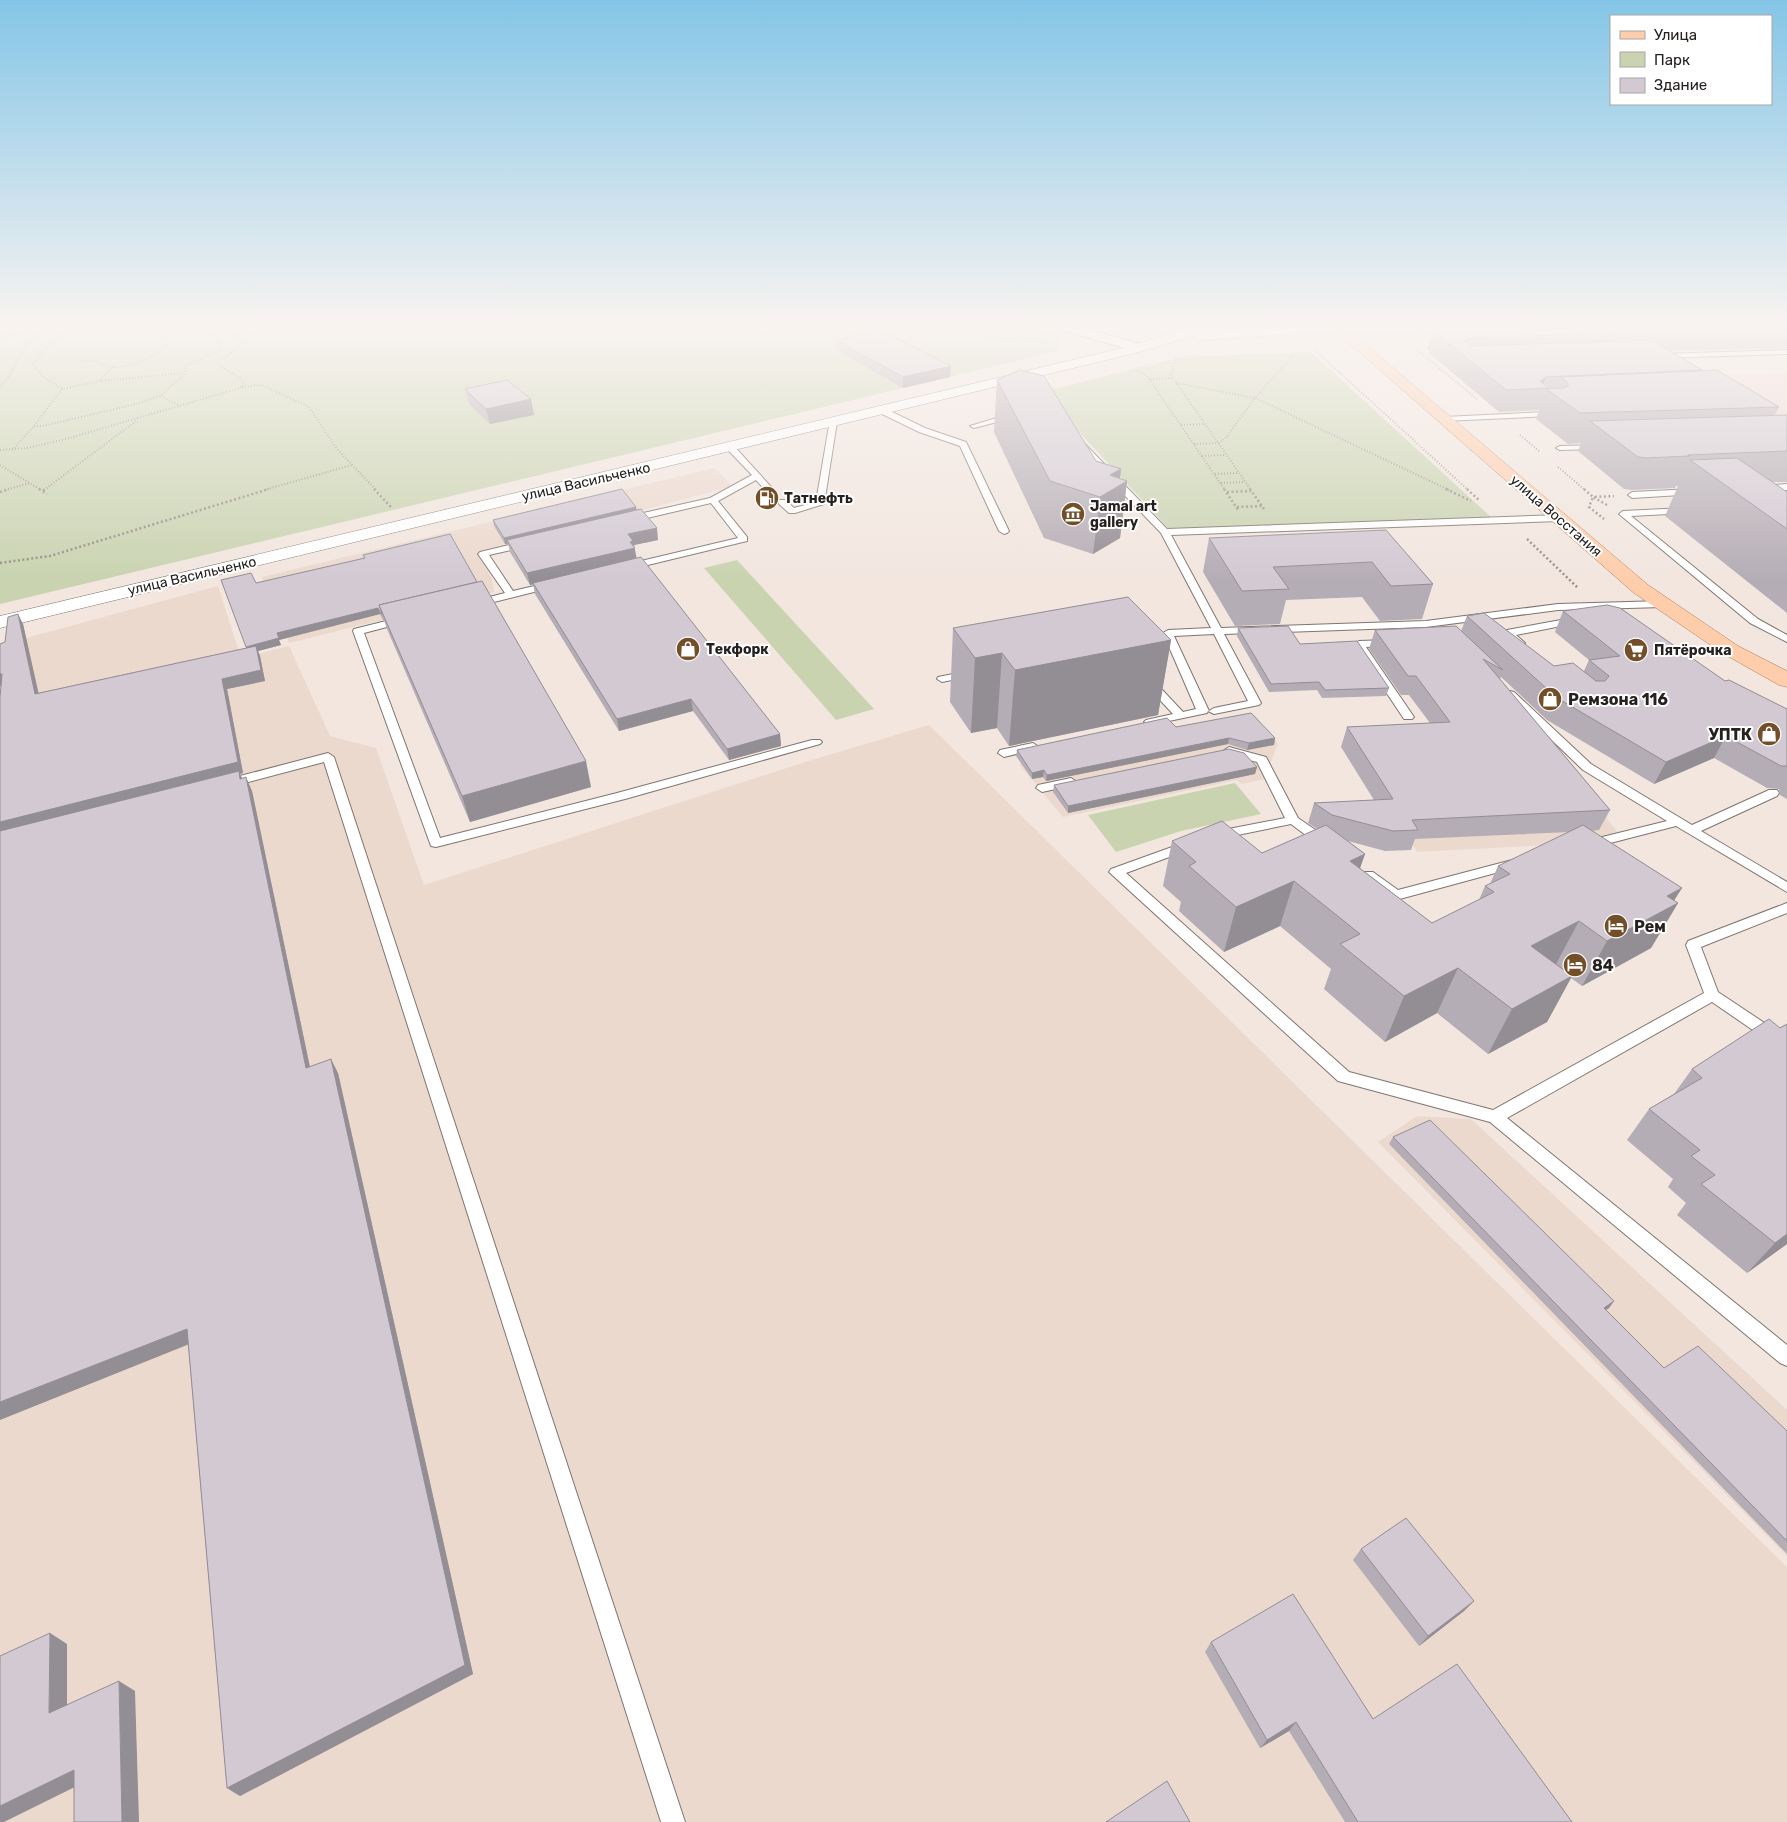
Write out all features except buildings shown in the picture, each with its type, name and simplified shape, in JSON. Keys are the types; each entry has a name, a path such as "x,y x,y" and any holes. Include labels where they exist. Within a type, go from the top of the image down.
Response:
{"main road":[{"name":"улица Васильченко","path":"0,622 877,411"},
{"name":"улица Восстания","path":"1436,411 1641,590 1731,650 1787,680"}],"lane":[{"path":"883,411 922,430 963,444 1004,531"},
{"path":"1444,418 1552,414 1548,411"},
{"path":"974,426 1018,414"},
{"path":"782,502 792,511 820,504 833,422"},
{"path":"1072,434 1165,532 1254,703 1214,711"},
{"path":"730,447 769,489"},
{"path":"1560,448 1608,447"},
{"path":"617,522 713,500 757,476"},
{"path":"1758,489 1787,487"},
{"path":"1632,495 1700,492"},
{"path":"614,570 744,539 713,500"},
{"path":"1692,510 1623,514 1754,621 1787,639"},
{"path":"1165,532 1559,518"},
{"path":"512,595 483,554 540,540"},
{"path":"458,607 558,584"},
{"path":"1134,726 1203,711 1168,633 1426,624 1558,607 1663,604"},
{"path":"1530,651 1507,634 1598,616 1604,607"},
{"path":"413,618 358,631 436,842 621,796 816,742"},
{"path":"1398,642 1359,644 1408,718"},
{"path":"942,679 979,672"},
{"path":"1142,674 1180,716"},
{"path":"1503,687 1587,767 1787,888"},
{"path":"1004,753 1041,745"},
{"path":"1218,752 1228,750 1262,760 1293,820 1333,849"},
{"path":"212,787 328,757 673,1822"},
{"path":"1042,788 1081,780"},
{"path":"1692,830 1773,793"},
{"path":"1293,820 1221,834 1116,872 1344,1077 1495,1117 1787,1357"},
{"path":"1575,848 1678,822"},
{"path":"1356,866 1396,895 1528,860"},
{"path":"1787,908 1693,945 1712,995 1787,1046"},
{"path":"1495,1117 1712,995"}],"path":[{"path":"12,450 45,411"},
{"path":"34,426 43,426 106,411"},
{"path":"0,450 48,444 168,411"},
{"path":"312,411 336,449 396,513"},
{"path":"1172,411 1241,514"},
{"path":"1196,411 1267,513"},
{"path":"1194,444 1218,443 1225,440 1246,411"},
{"path":"1282,411 1472,501"},
{"path":"1382,411 1482,503"},
{"path":"1492,411 1544,455"},
{"path":"43,491 139,419"},
{"path":"1181,425 1205,424"},
{"path":"1202,456 1227,455"},
{"path":"0,563 50,556 204,508 352,465"},
{"path":"0,466 47,494"},
{"path":"1558,467 1594,497 1589,507 1604,519"},
{"path":"1214,474 1239,473"},
{"path":"1220,483 1245,482"},
{"path":"0,492 30,483"},
{"path":"1226,492 1251,491"},
{"path":"1236,507 1262,506"},
{"path":"1520,533 1585,594 1604,607"}],"shaded area":[{"path":"1753,411 1787,411 1787,432"},
{"path":"714,468 733,486 480,554 492,580 494,592 289,643 262,577"},
{"path":"218,586 241,658 289,646 330,736 376,748 424,885 805,762 929,725 1787,1567 1787,1822 0,1822 0,645"},
{"path":"1255,715 1278,744 1264,779 1242,784 1237,780 1063,817 1019,764"},
{"path":"1599,809 1625,841 1417,852 1397,819"},
{"path":"1417,1116 1471,1119 1787,1410 1787,1556 1378,1142"}],"green space":[{"path":"0,411 807,411 0,604"},
{"path":"1060,411 1375,411 1492,518 1170,530"},
{"path":"737,560 874,709 836,720 704,568"},
{"path":"1235,783 1261,814 1181,831 1116,852 1088,815"}],"place":[{"name":"Татнефть","path":"767,498"},
{"name":"Jamal art gallery","path":"1073,514"},
{"name":"Текфорк","path":"688,649"},
{"name":"Пятёрочка","path":"1636,650"},
{"name":"Ремзона 116","path":"1550,699"},
{"name":"УПТК","path":"1769,734"},
{"name":"Рем","path":"1616,926"},
{"name":"84","path":"1575,965"}]}
